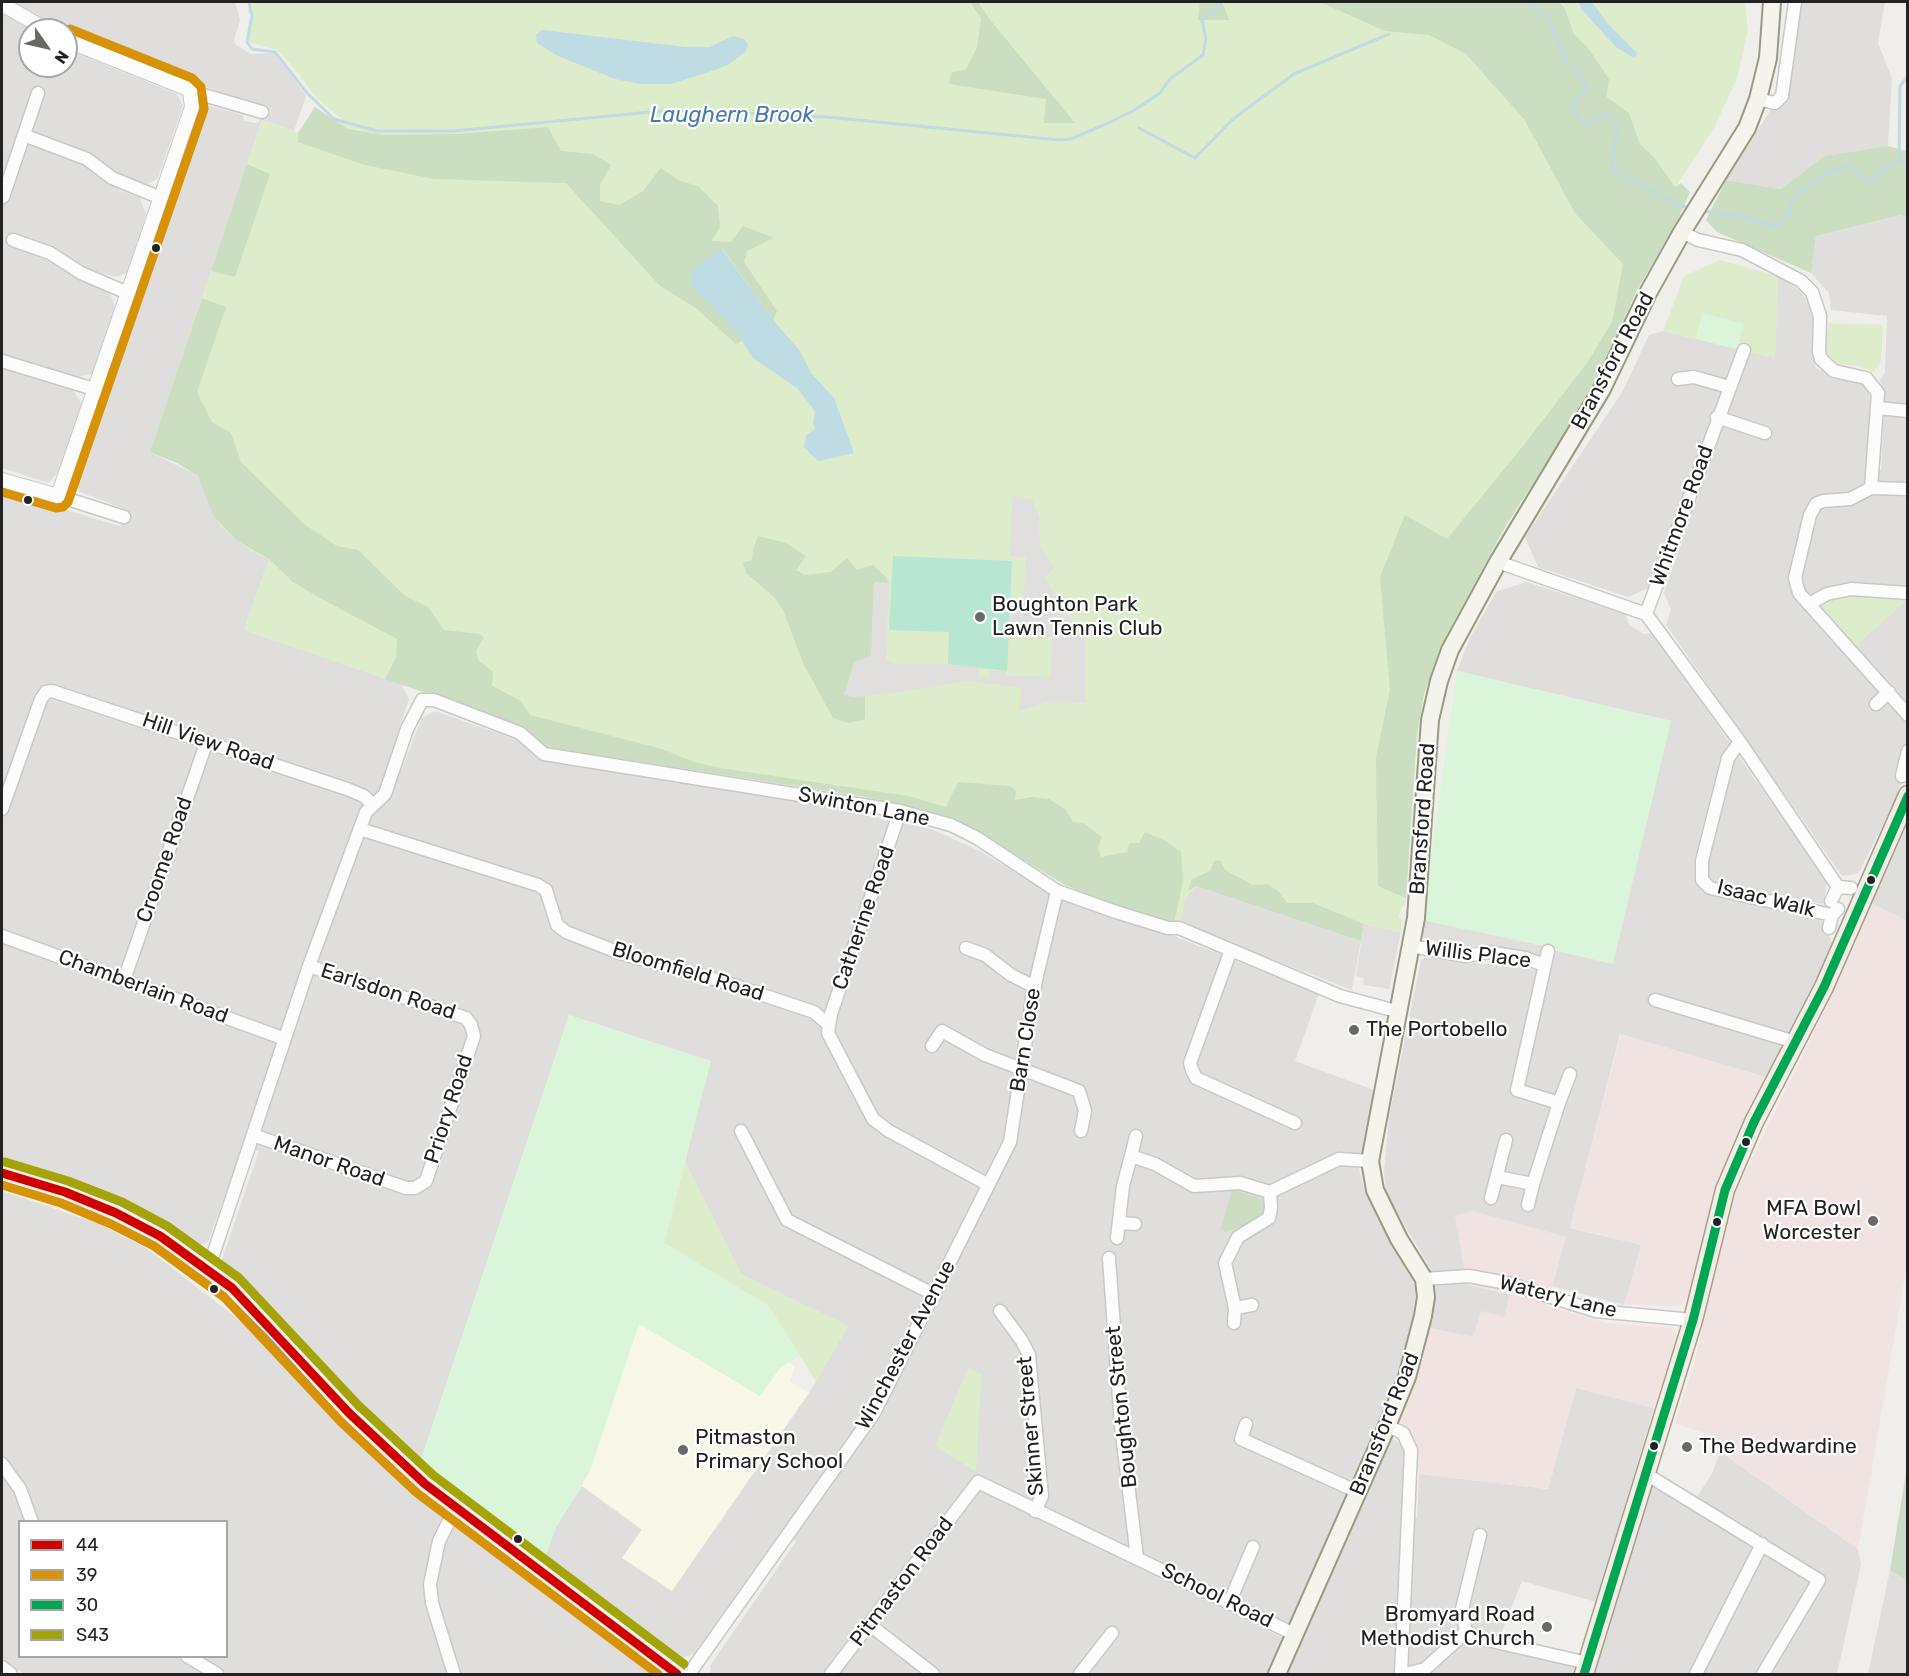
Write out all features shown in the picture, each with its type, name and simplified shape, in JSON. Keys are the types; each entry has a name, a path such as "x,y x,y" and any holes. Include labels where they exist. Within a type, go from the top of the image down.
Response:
{"main road":[{"name":"Bransford Road","path":"1277,1674 1387,1426 1416,1346 1426,1297 1424,1279 1399,1239 1375,1190 1370,1161 1412,946 1430,720 1439,681 1450,650 1498,562 1602,389 1648,293 1742,137 1758,99 1768,58 1772,2"},
{"path":"1586,1669 1693,1320 1725,1190 1754,1122 1824,987 1905,784"},
{"path":"2,1173 65,1192 116,1213 160,1236 232,1288 273,1329 349,1413 425,1484 677,1674"}],"street":[{"path":"1758,99 1775,103 1782,96 1795,2"},
{"path":"2,4 26,18"},
{"path":"78,45 253,114"},
{"path":"58,496 97,390 192,107 190,91"},
{"path":"3,196 26,136 38,93"},
{"path":"26,136 87,159 112,178 161,198"},
{"path":"1686,227 1698,240 1742,250 1801,281 1812,292 1820,316 1821,358 1834,371 1866,378 1878,393 1870,488"},
{"path":"13,240 50,253 81,273 130,294"},
{"name":"Whitmore Road","path":"1646,614 1717,417 1744,350"},
{"path":"2,360 97,390"},
{"path":"1678,379 1694,377 1729,387"},
{"path":"1878,408 1908,411"},
{"name":"Whitmore Road","path":"1717,417 1765,433"},
{"path":"2,480 124,518"},
{"path":"1908,489 1870,488 1850,499 1823,501 1816,504 1810,515 1795,578 1799,593 1908,715"},
{"path":"1498,562 1646,614 1845,887 1834,908"},
{"path":"1809,604 1827,594 1851,589 1908,593"},
{"name":"Hill View Road","path":"2,808 41,699 46,692 58,692 346,789 364,796 373,805"},
{"path":"1876,704 1889,692"},
{"name":"Swinton Lane","path":"206,1269 213,1255 309,966 366,812 385,794 415,708 422,700 434,700 520,733 544,754 900,811 951,825 1058,891 1168,928 1179,928 1340,996 1400,1012"},
{"name":"Croome Road","path":"124,980 207,741"},
{"name":"Isaac Walk","path":"1740,742 1728,758 1702,861 1702,880 1710,888 1834,908 1829,928"},
{"path":"1905,784 1908,751"},
{"name":"Catherine Road","path":"829,1025 900,811"},
{"name":"Bloomfield Road","path":"360,829 538,885 546,890 557,925 566,932 620,953 724,982 807,1010 829,1025"},
{"name":"Barn Close","path":"987,1184 1010,1142 1020,1066 1035,987 1058,891"},
{"name":"Chamberlain Road","path":"2,936 285,1039"},
{"name":"Willis Place","path":"1412,946 1466,956 1487,952 1525,958 1544,965"},
{"path":"966,948 985,955 1011,975 1035,987"},
{"path":"1231,950 1190,1063 1191,1070 1196,1078 1295,1123"},
{"name":"Willis Place","path":"1548,951 1517,1090 1559,1103"},
{"name":"Earlsdon Road","path":"309,966 466,1018"},
{"path":"1655,1000 1795,1042"},
{"name":"Priory Road","path":"406,1188 415,1188 426,1181 474,1036 474,1030 466,1018"},
{"path":"829,1025 828,1033 873,1119 889,1131 987,1184"},
{"path":"932,1046 942,1031 985,1055 1020,1066 1079,1091 1085,1111 1081,1131"},
{"path":"1528,1205 1570,1074"},
{"path":"741,1131 787,1220 935,1295"},
{"name":"Manor Road","path":"253,1135 406,1188"},
{"path":"1117,1238 1123,1186 1136,1136"},
{"path":"1491,1198 1506,1140"},
{"path":"1131,1156 1155,1164 1194,1186 1240,1183 1270,1192 1339,1159 1370,1161"},
{"path":"1497,1177 1533,1184"},
{"name":"Winchester Avenue","path":"689,1674 874,1413 935,1295 987,1184"},
{"path":"1234,1323 1235,1308 1225,1263 1238,1237 1269,1218 1270,1192"},
{"path":"1119,1223 1135,1224"},
{"name":"Boughton Street","path":"1109,1258 1121,1426 1137,1557"},
{"name":"Watery Lane","path":"1424,1279 1469,1276 1516,1286 1596,1311 1693,1320"},
{"path":"1235,1308 1252,1305"},
{"name":"Skinner Street","path":"1000,1311 1022,1341 1029,1355 1042,1496 1035,1511"},
{"path":"1246,1424 1241,1439 1358,1492"},
{"path":"1387,1426 1403,1433 1411,1450 1404,1674 1425,1669 1466,1632"},
{"path":"2,1464 20,1490 32,1520"},
{"path":"1646,1474 1820,1580 1763,1674"},
{"name":"School Road","path":"973,1489 978,1482 1035,1511 1230,1601 1296,1635"},
{"name":"Pitmaston Road","path":"831,1674 973,1489"},
{"path":"454,1674 432,1603 430,1584 439,1541 456,1507"},
{"path":"1466,1632 1462,1609 1480,1535"},
{"path":"1696,1674 1762,1544"},
{"path":"1230,1601 1253,1547"},
{"path":"870,1625 933,1674"},
{"path":"1466,1632 1478,1638 1586,1669"},
{"path":"1080,1674 1112,1633"},
{"path":"190,1658 218,1674"},
{"path":"2,1667 11,1674"}],"shaded area":[{"path":"2,2 235,2 240,20 234,40 236,45 251,54 275,53 306,96 294,131 262,120 150,452 198,476 221,527 251,551 269,559 244,630 401,684 409,699 387,766 402,769 421,719 435,711 517,740 537,756 777,796 931,829 980,851 1057,898 1174,936 1319,994 1295,1061 1374,1090 1359,1169 1365,1192 1415,1285 1415,1300 1412,1324 1386,1414 1293,1628 1237,1601 1231,1612 1287,1640 1268,1674 710,1674 710,1666 796,1541 781,1532 694,1654 678,1659 543,1562 556,1527 582,1486 642,1530 809,1393 848,1326 741,1274 685,1162 710,1061 569,1015 420,1463 223,1268 221,1262 259,1151 243,1146 208,1242 197,1246 122,1201 2,1160 2,491 120,526 127,510 80,492 71,482 122,347 201,106 207,105 243,115 244,121 255,123 259,122 264,109 78,38 78,18 18,18 18,78 78,78 78,54 177,94 183,106 158,178 145,186 125,178 119,190 140,198 146,214 127,273 116,277 85,269 80,280 109,291 115,306 93,374 77,377 24,360 22,373 73,390 82,405 58,472 49,483 2,468"},
{"path":"1795,2 1885,2 1878,43 1892,79 1888,146 1824,156 1781,189 1726,180 1775,103"},
{"path":"1900,215 1907,217 1907,745 1899,764 1901,789 1858,874 1842,876 1666,625 1671,610 1664,593 1719,435 1708,432 1648,588 1628,597 1538,567 1525,537 1623,391 1649,335 1663,331 1775,358 1778,276 1800,291 1809,302 1813,320 1812,353 1816,368 1838,378 1862,383 1868,388 1871,405 1867,469 1881,470 1885,392 1880,380 1885,372 1887,316 1831,310 1829,293 1811,273 1816,236"},
{"path":"1012,496 1032,500 1039,517 1040,546 1055,568 1044,577 1085,643 1085,703 1049,702 1019,711 1022,688 969,681 877,695 853,697 844,695 854,663 871,655 874,582 889,583 886,660 899,664 946,664 979,668 979,676 990,677 991,670 1005,671 1006,675 1051,677 1052,637 1021,635 1021,626 1010,626 1010,609 1023,610 1026,558 1010,556"},
{"path":"1526,582 1625,613 1629,625 1644,634 1653,633 1827,882 1823,904 1745,889 1743,898 1820,917 1833,944 1768,1078 1620,1034 1570,1228 1642,1245 1624,1305 1552,1286 1566,1237 1511,1295 1504,1317 1473,1337 1430,1328 1436,1292 1430,1268 1386,1194 1384,1172 1389,1117 1421,960 1426,957 1547,971 1553,949 1671,721 1457,671 1470,638 1496,592"},
{"path":"1907,817 1907,921 1870,903"},
{"path":"1196,886 1361,941 1352,990 1180,923 1186,896"},
{"path":"1870,903 1907,921 1908,1258 1858,1549 1722,1453 1707,1434 1675,1423 1693,1367 1735,1193 1839,981"},
{"path":"1422,920 1543,946 1540,958 1491,945 1458,947 1422,937"},
{"path":"1364,924 1401,932 1389,989 1363,985 1364,978 1356,976"},
{"path":"1621,1034 1768,1078 1716,1187 1688,1296 1680,1306 1624,1305 1641,1245 1570,1227"},
{"path":"2,1191 97,1223 146,1248 251,1329 348,1432 494,1549 662,1674 24,1674 2,1658"},
{"path":"1474,1211 1566,1237 1547,1306 1606,1323 1670,1328 1679,1335 1654,1408 1576,1388 1548,1489 1419,1474 1410,1431 1399,1421 1430,1328 1473,1337 1481,1311 1504,1317 1510,1295 1467,1285 1455,1215"},
{"name":"Pitmaston Primary School","path":"639,1324 780,1368 789,1362 795,1367 790,1382 809,1393 672,1591 622,1558 642,1529 582,1486"},
{"path":"1576,1388 1654,1408 1596,1602 1522,1581 1495,1649 1575,1666 1573,1674 1287,1674 1390,1436 1404,1447 1403,1518 1417,1518 1419,1474 1548,1489"},
{"path":"1722,1453 1858,1549 1861,1565 1837,1674 1594,1674 1651,1483 1690,1508"},
{"path":"1890,1570 1907,1581 1907,1674 1868,1674"}],"green space":[{"path":"249,2 1524,2 1676,210 1684,216 1677,221 1636,292 1575,420 1505,527 1441,645 1424,694 1417,734 1405,904 1401,908 1399,917 1402,920 1401,932 1364,924 1361,941 1196,886 1186,895 1180,923 1174,923 1118,907 1065,885 980,833 923,809 860,796 545,747 523,726 244,630 269,559 251,551 221,527 198,476 177,463 150,452 262,120 298,133 315,107 333,120 343,120 316,98 296,70 277,50 251,43 248,38 253,19 248,12"},
{"path":"970,2 978,2 1075,123 1044,123 1046,99 949,84 951,73 966,69 977,48 981,18"},
{"path":"1200,2 1222,2 1229,20 1198,20"},
{"path":"1320,2 1559,2 1564,7 1574,34 1588,48 1609,79 1606,96 1629,113 1640,144 1654,157 1675,187 1681,183 1690,192 1677,221 1636,292 1596,385 1505,527 1441,645 1424,694 1417,734 1406,898 1378,886 1376,757 1390,690 1380,577 1405,515 1447,539 1523,446 1587,363 1612,322 1623,264 1575,213 1524,119 1466,54 1429,35 1385,31"},
{"path":"1559,2 1745,2 1748,30 1737,78 1715,126 1675,188 1654,157 1640,144 1629,113 1606,96 1588,48 1574,34 1564,7"},
{"path":"315,107 348,129 384,135 458,134 548,127 561,151 593,154 611,165 600,185 600,201 619,205 642,192 661,168 680,181 698,186 718,206 720,227 711,241 731,242 743,226 774,238 747,251 744,262 777,311 773,320 722,248 691,270 691,286 737,333 742,341 736,344 696,308 660,286 566,183 434,179 365,165 298,142 298,133"},
{"path":"1888,146 1907,151 1907,217 1900,215 1816,236 1811,273 1717,232 1706,220 1726,180 1781,189 1824,156"},
{"path":"247,164 270,174 235,277 211,271"},
{"path":"1720,260 1778,276 1775,358 1663,331 1684,276"},
{"path":"202,298 226,307 197,392 212,422 231,433 241,462 304,524 337,546 358,550 405,596 428,607 444,630 480,634 484,638 476,650 478,660 493,672 492,686 521,701 530,715 662,749 694,762 720,768 908,796 946,807 958,782 1010,786 1016,791 1015,800 1032,797 1049,799 1066,810 1073,822 1083,823 1102,837 1098,848 1101,857 1127,852 1129,843 1139,843 1145,832 1166,841 1181,852 1183,881 1174,923 1118,907 1065,885 980,833 923,809 860,796 545,747 523,727 385,679 396,658 397,639 293,582 269,559 236,540 213,515 198,476 177,463 150,452"},
{"path":"1702,313 1744,324 1737,349 1696,339"},
{"path":"1829,323 1883,325 1881,361 1874,372 1859,366 1838,364 1828,355 1824,343"},
{"path":"758,536 786,543 806,556 796,570 805,575 831,572 847,558 857,570 873,565 885,576 889,583 874,583 871,655 844,694 865,696 865,719 849,723 833,718 803,663 783,610 774,597 746,573 743,563 752,560"},
{"path":"893,556 1012,561 1007,671 948,664 949,632 889,630"},
{"path":"1847,594 1904,597 1904,603 1856,646 1822,609 1822,603 1826,600"},
{"path":"1457,671 1671,721 1613,964 1422,920"},
{"path":"1215,860 1221,861 1225,870 1253,885 1267,884 1278,891 1287,903 1313,903 1364,924 1361,941 1196,886 1188,891 1192,879 1210,871"},
{"path":"569,1015 711,1061 664,1243 769,1306 799,1356 780,1368 760,1396 639,1324 590,1471 556,1527 543,1562 420,1463"},
{"path":"685,1162 741,1274 848,1326 816,1382 769,1306 664,1243"},
{"path":"1232,1189 1265,1200 1264,1211 1254,1221 1226,1232 1221,1229"},
{"path":"968,1368 982,1374 976,1472 935,1446"},
{"path":"1907,1467 1907,1581 1890,1570"}],"water":[{"path":"1578,2 1591,2 1607,23 1638,54 1634,58 1616,47 1583,11"},
{"path":"542,30 686,47 709,47 734,36 744,39 748,45 745,52 728,65 712,71 671,84 640,84 615,79 558,56 537,43 536,35"},
{"path":"721,248 773,320 800,351 811,373 834,398 854,453 818,461 804,447 806,435 816,429 813,424 815,411 797,388 753,358 737,333 691,286 691,270"}],"waterway":[{"name":"Laughern Brook","path":"249,2 252,16 247,42 252,49 275,52 307,93 334,119 377,131 454,131 661,111 695,111 827,117 1059,140 1071,139 1104,125 1133,111 1160,93 1170,79 1203,55 1206,39 1202,20 1221,4 1219,2"},
{"name":"Laughern Brook","path":"1529,2 1548,19 1567,63 1575,69 1588,86 1572,104 1579,120 1585,125 1606,114 1617,129 1612,165 1617,172 1679,205 1692,209"},
{"path":"1139,128 1195,158 1233,119 1294,74 1389,34"},
{"path":"1899,160 1900,86 1908,76"},
{"name":"Laughern Brook","path":"1701,211 1742,216 1775,227 1789,214 1790,203 1796,195 1831,172 1849,165 1867,182 1873,181 1877,172 1899,160 1908,162"}],"transit line":[{"name":"39","path":"2,492 56,508 63,507 68,502 204,109 201,87 192,78 78,32"},
{"name":"30","path":"1584,1674 1693,1320 1725,1190 1754,1122 1824,987 1908,796"},
{"name":"S43","path":"5,1162 68,1181 122,1202 167,1226 239,1278 358,1405 433,1475 684,1664"},
{"name":"44","path":"2,1173 65,1192 116,1213 160,1236 232,1288 349,1413 425,1484 677,1674"},
{"name":"39","path":"2,1185 61,1203 111,1224 154,1246 224,1297 341,1422 417,1493 658,1674"}],"place":[{"name":"Boughton Park Lawn Tennis Club","path":"980,617"},
{"name":"The Portobello","path":"1354,1030"},
{"name":"MFA Bowl Worcester","path":"1873,1221"},
{"name":"The Bedwardine","path":"1687,1447"},
{"name":"Pitmaston Primary School","path":"683,1450"},
{"name":"Bromyard Road Methodist Church","path":"1547,1627"}]}
